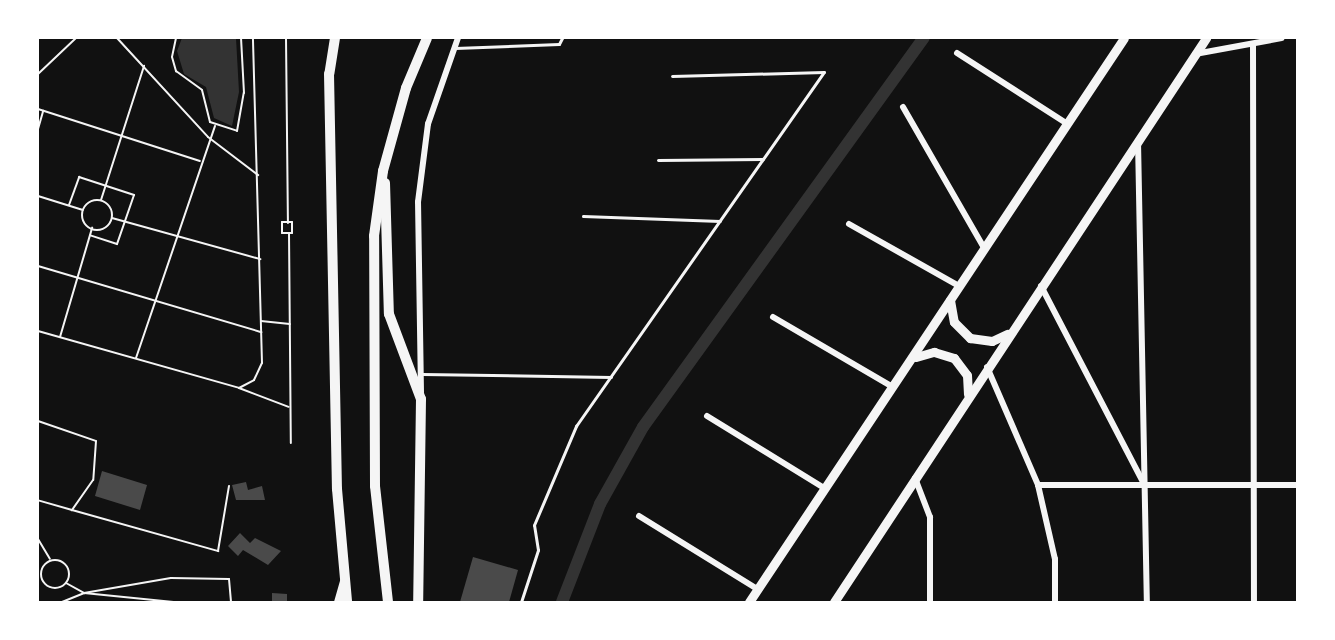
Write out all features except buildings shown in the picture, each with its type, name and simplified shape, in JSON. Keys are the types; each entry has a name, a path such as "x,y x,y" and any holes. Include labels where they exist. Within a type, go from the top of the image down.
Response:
{"highway":[{"path":"328,38 345,603"},
{"path":"329,74 335,38"},
{"path":"388,603 375,486 371,301 383,171 406,88 427,38"},
{"path":"383,171 390,213 389,314 421,399 418,603"}],"main road":[{"path":"749,603 824,488 914,358 1066,123 1124,38"},
{"path":"834,603 967,397 1206,38"},
{"path":"950,300 954,322 970,338 992,341 1012,330"},
{"path":"914,358 934,352 954,358 967,375 967,397"},
{"path":"338,603 344,581"}],"street":[{"path":"421,399 418,202 428,124 458,38"},
{"path":"1195,54 1223,45 1253,44 1282,38"},
{"path":"1253,44 1254,603"},
{"path":"957,53 1066,123"},
{"path":"903,107 984,248"},
{"path":"1138,138 1147,603"},
{"path":"849,224 960,286"},
{"path":"1041,286 1144,485"},
{"path":"773,317 894,387"},
{"path":"987,368 1038,485 1055,559 1055,603"},
{"path":"707,416 824,488"},
{"path":"915,478 930,517 930,603"},
{"path":"1038,485 1298,485"},
{"path":"639,516 757,590"}],"lane":[{"path":"453,48 559,44 562,38"},
{"path":"521,603 538,550 534,525 576,426 824,72 672,76"},
{"path":"658,160 763,159"},
{"path":"583,216 720,221"},
{"path":"422,374 611,377"}],"path":[{"path":"38,74 76,38"},
{"path":"117,38 145,65 208,137 258,175"},
{"path":"174,38 176,71 202,90 204,111 215,126 237,131 244,93 241,38"},
{"path":"239,388 259,373 261,332 253,38"},
{"path":"286,38 291,443"},
{"path":"38,196 83,210 100,200 145,65"},
{"path":"38,109 200,161"},
{"path":"38,129 43,110"},
{"path":"136,358 208,137 215,126"},
{"path":"69,206 79,177 134,195 117,244 90,235"},
{"path":"92,228 109,225 112,218 108,202 100,200"},
{"path":"60,337 92,228 83,210"},
{"path":"112,218 260,259"},
{"path":"288,222 282,222 282,233 289,233"},
{"path":"38,266 261,332"},
{"path":"261,321 290,324"},
{"path":"38,331 239,388 291,408"},
{"path":"38,421 96,441 93,480 72,510"},
{"path":"38,500 218,551 229,486"},
{"path":"38,539 50,560 67,566 66,583"},
{"path":"50,560 39,571 52,589 66,583 84,592 174,603"},
{"path":"62,603 84,592 171,578 230,579 231,603"}],"shaded area":[{"path":"182,38 236,38 239,92 232,126 214,118 206,87 184,74 177,51"}],"waterway":[{"path":"562,602 600,504 643,427 924,38"}]}
